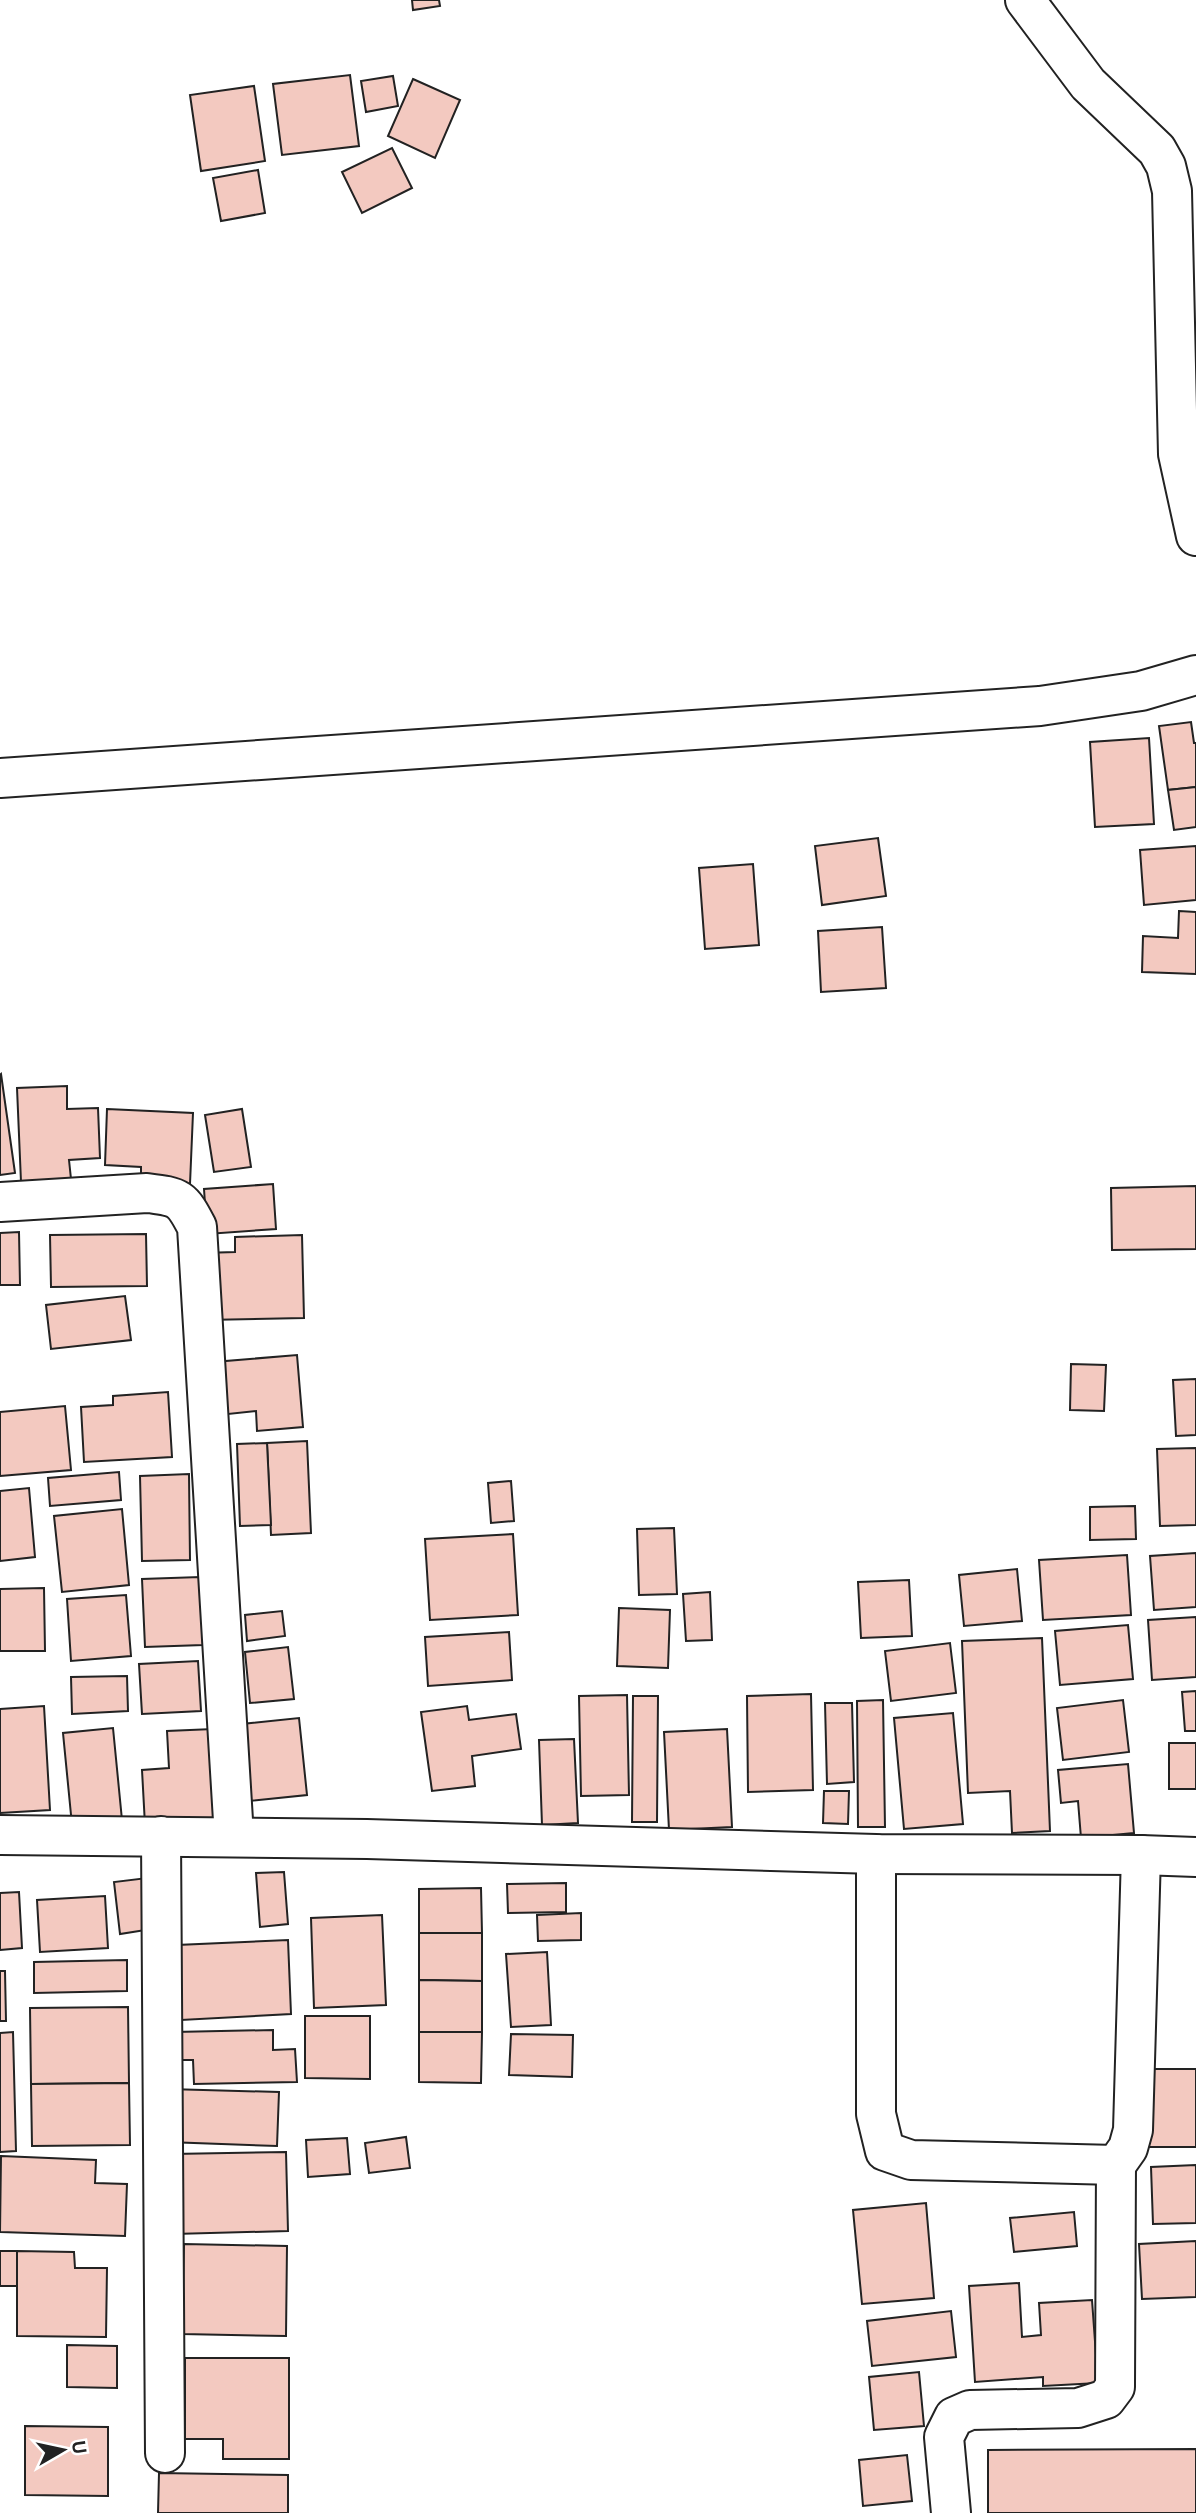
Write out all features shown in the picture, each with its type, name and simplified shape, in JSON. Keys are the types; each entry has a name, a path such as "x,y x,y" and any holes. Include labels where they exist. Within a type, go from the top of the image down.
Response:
{"street":[{"path":"1025,0 1088,85 1157,150 1166,166 1172,191 1178,454 1196,536"},
{"path":"0,778 1040,706 1141,691 1196,675"},
{"path":"0,1202 147,1193 170,1196 185,1203 197,1227 234,1837"},
{"path":"0,1835 381,1839 876,1854 1196,1857"},
{"path":"161,1836 165,2453"},
{"path":"876,1854 876,2114 885,2151 911,2160 1116,2165"},
{"path":"951,2513 944,2437 954,2417 970,2410 1079,2409 1106,2399 1115,2387 1116,2165 1128,2148 1133,2130 1141,1855"}],"building":[{"path":"412,0 439,0 440,6 413,10"},
{"path":"350,75 359,146 282,155 273,84"},
{"path":"393,76 398,106 366,112 361,81"},
{"path":"413,79 460,100 435,158 388,136"},
{"path":"254,86 265,161 201,171 190,95"},
{"path":"392,148 412,188 362,213 342,172"},
{"path":"258,170 265,213 221,221 213,178"},
{"path":"1191,722 1196,743 1196,787 1168,790 1159,726"},
{"path":"1149,738 1154,824 1095,827 1090,742"},
{"path":"1196,787 1196,827 1174,830 1168,790"},
{"path":"878,838 886,896 822,905 815,846"},
{"path":"1196,846 1196,900 1144,905 1140,850"},
{"path":"753,864 759,945 705,949 699,868"},
{"path":"1179,911 1196,912 1196,974 1142,972 1143,936 1178,938"},
{"path":"882,927 886,988 821,992 818,931"},
{"path":"0,1075 15,1173 0,1175"},
{"path":"67,1086 67,1109 98,1108 100,1158 69,1160 71,1179 21,1182 17,1088"},
{"path":"107,1109 193,1113 190,1184 141,1182 141,1167 105,1165"},
{"path":"242,1109 251,1167 214,1172 205,1115"},
{"path":"273,1184 276,1229 207,1234 204,1189"},
{"path":"1196,1186 1196,1249 1112,1250 1111,1188"},
{"path":"19,1232 20,1285 0,1285 0,1233"},
{"path":"146,1234 147,1286 51,1287 50,1235"},
{"path":"302,1235 304,1318 205,1320 203,1253 235,1252 235,1237"},
{"path":"125,1296 131,1340 51,1349 46,1305"},
{"path":"297,1355 303,1427 257,1431 256,1411 219,1415 214,1362"},
{"path":"1071,1364 1106,1365 1104,1411 1070,1410"},
{"path":"1196,1379 1196,1435 1176,1436 1173,1380"},
{"path":"168,1392 172,1457 84,1462 81,1407 113,1405 113,1396"},
{"path":"65,1406 71,1470 0,1476 0,1412"},
{"path":"307,1441 311,1533 271,1535 267,1443"},
{"path":"267,1443 271,1525 240,1526 237,1444"},
{"path":"1196,1448 1196,1525 1160,1526 1157,1449"},
{"path":"119,1472 121,1500 50,1506 48,1478"},
{"path":"189,1474 190,1560 142,1561 140,1476"},
{"path":"511,1481 514,1521 491,1523 488,1483"},
{"path":"29,1488 35,1557 0,1561 0,1491"},
{"path":"1135,1506 1136,1539 1090,1540 1090,1507"},
{"path":"122,1509 129,1585 62,1592 54,1516"},
{"path":"674,1528 677,1594 639,1595 637,1529"},
{"path":"513,1534 518,1615 430,1620 425,1539"},
{"path":"1196,1553 1196,1607 1154,1610 1150,1556"},
{"path":"1127,1555 1131,1615 1043,1620 1039,1560"},
{"path":"1017,1569 1022,1621 964,1626 959,1575"},
{"path":"200,1577 203,1645 145,1647 142,1579"},
{"path":"909,1580 912,1636 861,1638 858,1582"},
{"path":"44,1588 45,1651 0,1651 0,1589"},
{"path":"710,1592 712,1640 686,1641 683,1594"},
{"path":"126,1595 131,1656 71,1661 67,1599"},
{"path":"619,1608 670,1610 668,1668 617,1666"},
{"path":"282,1611 285,1636 247,1641 245,1615"},
{"path":"1196,1617 1196,1677 1152,1680 1148,1620"},
{"path":"1128,1625 1133,1679 1060,1685 1055,1631"},
{"path":"509,1632 512,1680 428,1686 425,1637"},
{"path":"1042,1638 1050,1831 1012,1833 1010,1791 968,1793 962,1641"},
{"path":"950,1643 956,1693 891,1701 885,1651"},
{"path":"288,1647 294,1699 250,1703 245,1652"},
{"path":"198,1661 201,1711 142,1714 139,1664"},
{"path":"127,1676 128,1711 72,1714 71,1677"},
{"path":"1196,1691 1196,1731 1185,1731 1182,1692"},
{"path":"811,1694 813,1790 748,1792 747,1696"},
{"path":"627,1695 629,1795 581,1796 579,1696"},
{"path":"633,1696 658,1696 657,1822 632,1822"},
{"path":"883,1700 885,1827 858,1827 857,1701"},
{"path":"1123,1700 1129,1752 1063,1760 1057,1708"},
{"path":"825,1703 852,1703 854,1782 827,1784"},
{"path":"44,1706 50,1810 0,1813 0,1709"},
{"path":"467,1706 469,1720 516,1714 521,1749 472,1756 475,1786 432,1791 421,1712"},
{"path":"953,1713 963,1824 904,1829 894,1718"},
{"path":"299,1718 307,1795 250,1801 242,1724"},
{"path":"113,1728 122,1820 72,1825 63,1733"},
{"path":"213,1729 224,1821 145,1825 142,1770 169,1768 167,1731"},
{"path":"727,1729 732,1827 669,1830 664,1732"},
{"path":"574,1739 578,1823 542,1825 539,1740"},
{"path":"1169,1743 1196,1743 1196,1789 1169,1789"},
{"path":"1128,1764 1134,1833 1081,1838 1078,1801 1061,1803 1058,1770"},
{"path":"824,1791 849,1791 848,1824 823,1823"},
{"path":"284,1872 288,1924 260,1927 256,1873"},
{"path":"147,1878 152,1929 120,1934 114,1882"},
{"path":"566,1883 566,1912 508,1913 507,1884"},
{"path":"481,1888 482,1933 419,1933 419,1889"},
{"path":"19,1892 22,1948 0,1950 0,1893"},
{"path":"105,1896 108,1948 40,1952 37,1900"},
{"path":"581,1913 581,1940 538,1941 537,1915"},
{"path":"382,1915 386,2005 314,2008 311,1918"},
{"path":"419,1933 482,1933 482,1981 419,1980"},
{"path":"288,1940 291,2014 181,2020 177,1945"},
{"path":"547,1952 551,2025 511,2027 506,1954"},
{"path":"127,1960 127,1991 34,1993 34,1962"},
{"path":"0,1971 5,1971 6,2021 0,2021"},
{"path":"419,1980 482,1981 482,2032 419,2032"},
{"path":"128,2007 129,2083 31,2084 30,2008"},
{"path":"305,2016 370,2016 370,2079 305,2078"},
{"path":"273,2030 273,2050 295,2049 297,2082 194,2084 193,2060 175,2060 174,2032"},
{"path":"13,2032 16,2151 0,2152 0,2033"},
{"path":"419,2032 482,2032 481,2083 419,2082"},
{"path":"511,2034 573,2035 572,2077 509,2075"},
{"path":"1149,2069 1196,2069 1196,2147 1148,2147"},
{"path":"129,2083 130,2145 32,2146 31,2084"},
{"path":"168,2089 279,2092 277,2146 167,2142"},
{"path":"406,2137 410,2168 369,2173 365,2143"},
{"path":"347,2138 350,2174 308,2177 306,2140"},
{"path":"286,2152 288,2231 174,2234 172,2154"},
{"path":"1,2156 96,2160 95,2183 127,2184 125,2236 0,2232"},
{"path":"1196,2165 1196,2223 1153,2224 1151,2167"},
{"path":"926,2203 934,2298 862,2304 853,2210"},
{"path":"1074,2212 1077,2246 1014,2252 1010,2218"},
{"path":"1196,2241 1196,2297 1142,2299 1139,2244"},
{"path":"184,2244 287,2246 286,2336 182,2334"},
{"path":"0,2251 17,2251 17,2286 0,2286"},
{"path":"17,2251 74,2252 75,2268 107,2268 106,2337 17,2336"},
{"path":"1019,2283 1022,2337 1041,2335 1039,2303 1092,2300 1098,2383 1043,2386 1043,2377 975,2382 969,2286"},
{"path":"951,2311 956,2357 872,2366 867,2321"},
{"path":"67,2345 117,2346 117,2388 67,2387"},
{"path":"185,2358 289,2358 289,2459 223,2459 223,2439 185,2439"},
{"path":"919,2372 924,2426 874,2430 869,2377"},
{"path":"25,2426 108,2427 108,2496 25,2495"},
{"path":"1196,2449 1196,2513 988,2513 988,2450"},
{"path":"907,2455 912,2501 863,2506 859,2460"},
{"path":"159,2473 288,2475 288,2513 158,2513"}]}
